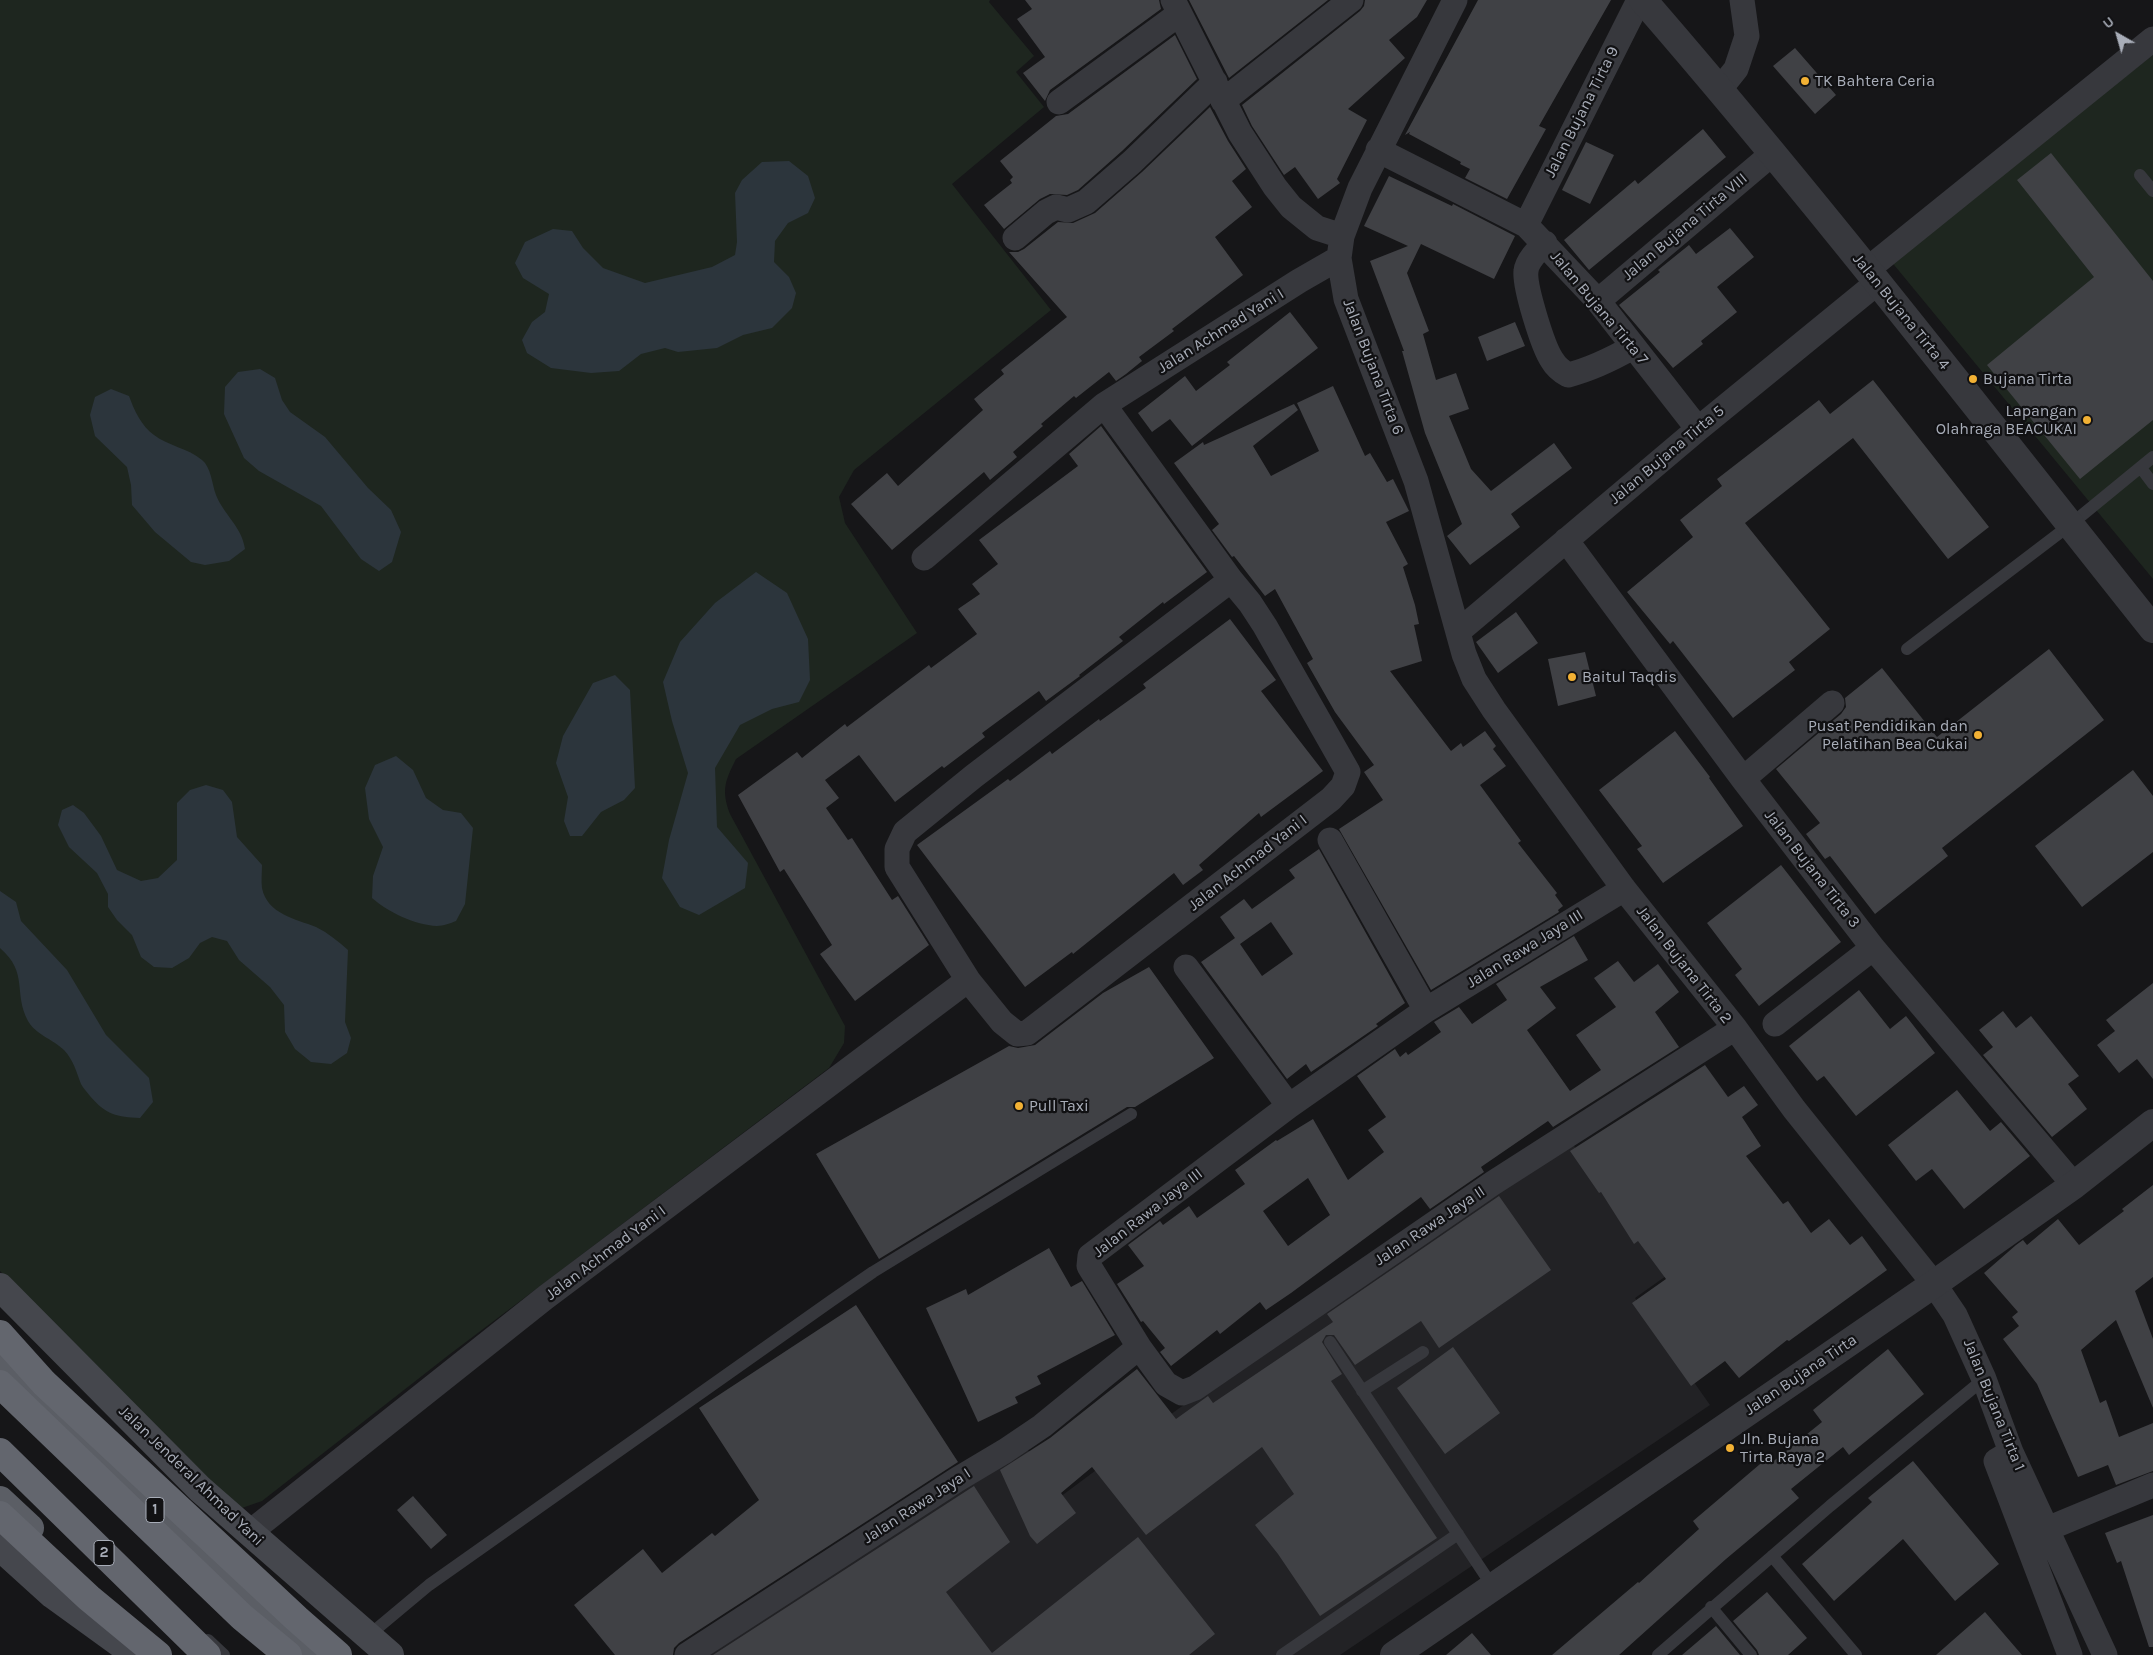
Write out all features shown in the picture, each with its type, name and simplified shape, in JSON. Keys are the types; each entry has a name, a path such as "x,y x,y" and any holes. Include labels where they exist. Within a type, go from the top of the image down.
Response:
{"highway":[{"path":"0,1334 44,1383 338,1655"},
{"name":"1","path":"0,1357 35,1394 145,1500 268,1613 317,1655"},
{"path":"0,1384 242,1617 288,1655"},
{"name":"2","path":"0,1452 207,1655"},
{"path":"0,1500 138,1632 166,1655"},
{"path":"0,1515 89,1598 158,1655"}],"main road":[{"name":"Jalan Jenderal Ahmad Yani","path":"0,1287 200,1489 390,1655"},
{"path":"0,1547 53,1594 136,1655"}],"street":[{"path":"1016,238 1046,212 1056,207 1068,210 1086,202 1132,162 1219,92 1351,0"},
{"name":"Jalan Bujana Tirta 6","path":"1455,0 1360,188 1341,247 1346,299 1416,481 1459,631"},
{"name":"Jalan Bujana Tirta 4","path":"1641,0 1720,89 1873,275 2153,629"},
{"name":"Jalan Bujana Tirta 9","path":"1526,225 1641,0"},
{"path":"1720,89 1736,69 1747,36 1742,0"},
{"path":"1059,102 1176,7 1219,92 1275,187 1291,207 1341,247"},
{"name":"Jalan Bujana Tirta 5","path":"1459,631 1698,429 1873,275 2153,39"},
{"name":"Jalan Bujana Tirta 7","path":"1378,150 1526,225 1598,301 1698,429"},
{"name":"Jalan Bujana Tirta VIII","path":"1598,301 1772,154"},
{"path":"1545,243 1534,254 1526,270 1527,283 1550,358 1558,369 1568,375 1578,373 1602,364 1633,347"},
{"name":"Jalan Achmad Yani I","path":"924,558 1104,405 1300,281 1341,247"},
{"name":"Jalan Achmad Yani I","path":"1104,405 1231,580 1250,603 1348,772 1343,786 1331,799 1027,1033 1017,1034 1002,1022 968,980 897,867 897,849 904,832 974,776 1231,580"},
{"name":"Jalan Bujana Tirta 3","path":"1566,540 1742,779 1874,948 2074,1185"},
{"name":"Jalan Bujana Tirta 2","path":"1459,631 1464,654 1474,679 1504,724 1624,889 1734,1028 1794,1109 1934,1284"},
{"path":"1742,779 1832,703"},
{"path":"1330,840 1426,1010"},
{"name":"Jalan Rawa Jaya III","path":"1139,1347 1090,1266 1090,1256 1289,1106 1426,1010 1624,889"},
{"path":"1775,1024 1874,948"},
{"path":"1186,967 1289,1106"},
{"name":"Jalan Achmad Yani I","path":"249,1533 546,1297 968,980"},
{"name":"Jalan Rawa Jaya II","path":"1139,1347 1166,1384 1182,1393 1195,1388 1493,1183 1734,1028"},
{"name":"Jalan Bujana Tirta","path":"1394,1655 1934,1284 2074,1185 2153,1123"},
{"name":"Jalan Bujana Tirta 1","path":"1934,1284 1962,1326 1984,1378 2011,1452 2105,1655"},
{"name":"Jalan Rawa Jaya I","path":"687,1655 1042,1426 1139,1347"},
{"path":"2011,1452 1996,1461 2070,1655"},
{"path":"2047,1529 2153,1485"}],"lane":[{"path":"2140,175 2153,191"},
{"path":"1908,649 2070,525 2153,457"},
{"path":"2140,468 2153,484"},
{"path":"368,1636 429,1585 830,1300 1131,1114"},
{"path":"1330,1342 1493,1587"},
{"path":"1362,1391 1423,1352"},
{"path":"1658,1655 1772,1556 1984,1378"},
{"path":"0,1390 238,1622 278,1655"},
{"path":"0,1439 224,1655"},
{"path":"1282,1655 1458,1534"},
{"path":"1772,1556 1848,1652"},
{"path":"1712,1607 1751,1655"}],"shaded area":[{"path":"0,0 990,0 989,2 1034,56 1016,72 1044,107 952,184 1051,310 854,470 839,497 845,523 917,633 736,759 727,780 725,792 730,814 845,1026 844,1043 829,1068 450,1354 262,1501 242,1508 204,1484 0,1271"},
{"name":"Lapangan Olahraga BEACUKAI","path":"2153,55 2153,579 1890,260"},
{"path":"789,161 808,176 815,198 808,213 788,223 775,241 774,262 789,277 796,293 792,308 772,328 743,335 717,348 678,352 665,348 641,354 619,371 591,373 551,368 527,353 522,340 532,322 545,312 549,294 523,278 515,263 525,242 553,229 572,231 583,248 603,268 645,283 712,267 735,255 737,242 735,193 742,180 762,162"},
{"path":"260,369 275,378 282,400 290,412 325,437 368,488 391,510 401,532 392,562 379,571 361,559 321,506 259,471 244,458 224,414 225,387 238,372"},
{"path":"111,389 129,396 139,418 150,432 165,442 196,456 205,463 219,502 237,528 245,549 229,561 205,565 191,562 155,532 132,505 131,485 127,467 95,436 90,415 95,397"},
{"path":"756,572 787,593 808,639 810,680 799,702 772,709 740,725 715,768 717,827 748,863 745,888 699,915 680,907 662,878 669,840 688,773 672,721 663,682 680,642 715,603"},
{"path":"615,675 630,690 635,788 624,800 601,812 582,836 570,836 564,821 568,797 556,763 563,736 593,683"},
{"path":"396,756 413,770 426,798 443,810 461,813 473,828 465,904 456,921 447,924 437,926 411,920 394,913 372,898 373,876 383,847 369,819 365,788 375,765"},
{"path":"206,785 223,790 232,802 237,837 262,865 262,888 270,904 276,910 291,918 320,929 348,950 345,1022 351,1038 347,1053 331,1064 311,1062 295,1049 285,1032 284,1005 270,987 239,960 227,941 212,937 200,943 189,958 172,968 154,967 141,957 132,935 117,920 108,907 108,894 97,873 69,847 58,825 62,810 73,805 84,813 101,836 117,870 141,881 158,878 177,860 177,803 190,790"},
{"path":"0,891 16,902 21,921 67,970 106,1035 149,1078 153,1102 140,1118 118,1116 101,1107 82,1086 72,1062 64,1050 31,1026 21,1001 18,975 9,957 0,948"},
{"path":"1572,1143 1666,1276 1635,1298 1710,1405 1340,1655 708,1655 1026,1447 1060,1497 1178,1409"}],"building":[{"path":"1025,0 1159,0 1161,9 1050,90 1045,101 1023,73 1045,57 1017,19 1032,9"},
{"path":"1189,0 1328,0 1229,78"},
{"path":"1365,0 1427,0 1417,17 1389,40 1405,58 1348,109 1367,120 1337,179 1340,183 1318,199 1295,167 1284,175 1252,126 1242,105 1360,11 1364,6"},
{"path":"1478,0 1611,0 1539,126 1546,129 1507,199 1465,178 1470,169 1460,164 1461,162 1409,134 1410,132 1405,135"},
{"path":"1175,35 1197,79 1078,190 1067,195 1050,194 1040,199 1004,229 984,205 1012,183 1010,180 1013,177 1000,161 1056,116 1068,114"},
{"name":"TK Bahtera Ceria","path":"1795,48 1836,95 1815,114 1773,66"},
{"path":"1210,107 1228,141 1246,169 1232,181 1252,207 1215,237 1243,275 1172,329 1174,331 1139,357 1142,361 1126,374 1116,381 1109,372 1076,398 1074,396 1041,424 1043,426 1013,452 1017,457 990,480 984,472 892,550 851,504 887,473 898,486 983,410 974,399 1004,374 1001,370 1067,317 1009,252 1018,252 1024,249 1058,222 1073,223 1095,213 1142,172"},
{"path":"1703,129 1726,157 1589,270 1564,240 1635,180 1638,184"},
{"path":"1586,142 1614,155 1590,204 1562,190"},
{"path":"2051,153 2153,281 2153,420 2080,479 1987,365 2094,277 2017,180"},
{"path":"1389,176 1452,206 1453,204 1515,236 1494,279 1421,244 1407,273 1429,331 1423,334 1436,380 1456,373 1469,409 1449,416 1471,469 1491,491 1554,443 1572,468 1511,514 1520,527 1470,565 1447,536 1462,524 1425,433 1402,351 1404,351 1370,261 1408,246 1364,226"},
{"path":"1730,228 1754,257 1717,287 1737,312 1701,341 1703,344 1673,368 1619,305 1660,272 1658,270 1689,245 1696,254"},
{"path":"1290,312 1318,348 1192,446 1170,419 1152,432 1138,413 1185,376 1196,391 1230,365 1227,362"},
{"path":"1515,322 1525,346 1487,361 1478,337"},
{"path":"1873,380 1989,527 1948,559 1853,438 1745,523 1830,629 1789,662 1795,670 1733,718 1673,641 1670,644 1627,592 1693,537 1680,520 1722,486 1717,479 1819,400 1830,414"},
{"path":"1333,386 1365,456 1370,453 1387,482 1393,479 1409,511 1386,522 1408,564 1403,567 1419,624 1414,625 1422,661 1390,671 1451,751 1461,743 1463,747 1485,731 1496,746 1493,749 1506,766 1480,785 1521,841 1518,843 1557,893 1555,895 1563,906 1558,910 1559,912 1431,990 1339,829 1383,800 1364,772 1374,765 1335,712 1307,663 1313,659 1275,589 1265,596 1234,556 1232,557 1212,530 1219,524 1174,463 1203,442 1204,445 1294,404 1298,410 1253,446 1271,476 1319,451 1297,403"},
{"path":"1101,426 1207,572 1164,604 1163,602 1119,637 1123,641 1080,676 1046,701 1039,691 982,733 985,737 944,768 942,766 895,802 859,755 825,780 839,798 826,808 848,840 852,838 892,900 898,896 929,945 855,1001 820,954 832,945 784,869 780,872 738,795 797,752 802,758 845,724 847,727 929,665 931,668 977,634 958,609 980,594 972,584 998,564 979,540 1078,466 1069,454"},
{"path":"1516,612 1538,643 1498,673 1476,642"},
{"path":"1230,619 1276,680 1261,691 1323,771 1261,817 1259,813 1199,865 1203,870 1183,885 1174,873 1073,954 1072,952 1025,987 917,845 1008,779 1010,781 1050,751 1052,754 1099,719 1100,721 1146,688 1143,684"},
{"path":"2049,649 2104,720 1942,848 1948,856 1875,914 1830,856 1825,859 1806,834 1820,823 1776,769 1841,714 1846,707 1845,698 1882,668 1937,737"},
{"name":"Baitul Taqdis","path":"1585,652 1596,696 1558,706 1548,659"},
{"path":"1675,731 1710,777 1743,826 1663,883 1637,849 1642,846 1599,790"},
{"path":"2133,770 2153,796 2153,852 2082,907 2035,846"},
{"path":"1319,849 1405,1003 1376,1024 1378,1026 1311,1072 1306,1064 1287,1079 1201,962 1235,938 1220,917 1244,899 1252,909 1295,878 1289,870","holes":["1271,922 1293,954 1262,976 1240,944"]},
{"path":"1781,865 1841,942 1759,1006 1735,975 1742,969 1707,923"},
{"path":"1574,936 1588,960 1540,987 1556,1008 1527,1030 1570,1091 1601,1070 1576,1035 1616,1007 1594,978 1618,961 1634,982 1658,964 1679,992 1655,1012 1679,1047 1553,1127 1548,1121 1481,1167 1484,1172 1430,1209 1421,1197 1266,1310 1260,1302 1220,1334 1217,1330 1171,1366 1160,1352 1165,1348 1143,1321 1141,1322 1117,1284 1144,1266 1128,1245 1160,1221 1163,1225 1189,1206 1197,1218 1245,1184 1235,1170 1276,1140 1313,1119 1348,1180 1384,1152 1368,1130 1386,1117 1357,1076 1395,1049 1400,1057 1406,1052 1408,1055 1441,1032 1434,1022 1459,1007 1472,1024 1507,1000 1496,984","holes":["1308,1178 1330,1215 1288,1246 1263,1211"]},
{"name":"Pull Taxi","path":"1149,967 1214,1058 1135,1107 1127,1107 879,1259 816,1154 1009,1046 1018,1048 1035,1045 1103,993"},
{"path":"2153,983 2153,1079 2137,1059 2119,1073 2097,1045 2115,1031 2106,1020"},
{"path":"1859,990 1890,1029 1906,1016 1935,1053 1856,1116 1824,1076 1817,1081 1789,1046"},
{"path":"2003,1011 2016,1028 2031,1016 2079,1076 2068,1084 2087,1109 2052,1137 1983,1055 1993,1047 1979,1030"},
{"path":"1705,1065 1728,1097 1744,1086 1758,1105 1742,1117 1761,1146 1746,1156 1783,1204 1788,1201 1811,1233 1829,1219 1850,1245 1862,1236 1887,1270 1789,1341 1787,1340 1739,1378 1725,1361 1691,1386 1632,1303 1666,1279 1638,1241 1634,1244 1601,1192 1599,1193 1570,1151"},
{"path":"1957,1090 1990,1131 2001,1122 2030,1156 1964,1209 1932,1169 1916,1181 1888,1145"},
{"path":"2153,1185 2153,1277 2135,1291 2153,1339 2153,1408 2116,1320 2081,1350 2100,1403 2106,1400 2119,1437 2153,1423 2153,1471 2116,1485 2108,1465 2078,1477 2037,1384 2003,1339 2019,1326 2012,1317 2018,1312 1984,1273 2016,1245 2023,1240 2027,1245 2058,1219 2079,1245 2124,1211 2122,1209"},
{"path":"1499,1196 1551,1270 1439,1348 1421,1321 1355,1365 1334,1335 1326,1335 1322,1342 1342,1374 1331,1381 1437,1538 1320,1616 1278,1554 1255,1525 1294,1494 1262,1447 1146,1535 1092,1467 1061,1493 1076,1513 1037,1544 1030,1536 1000,1470 1050,1438 1137,1369 1176,1419 1208,1396 1213,1403 1333,1322 1327,1314"},
{"path":"1049,1248 1071,1287 1082,1281 1115,1335 1037,1376 1041,1384 1015,1397 1018,1403 978,1422 926,1308 966,1289 968,1295"},
{"path":"856,1305 958,1462 679,1643 674,1648 673,1655 615,1655 574,1605 643,1549 662,1573 712,1533 715,1536 759,1500 699,1408"},
{"path":"1453,1347 1500,1413 1445,1454 1397,1388"},
{"path":"1888,1349 1924,1394 1849,1455 1843,1447 1791,1489 1799,1498 1726,1559 1619,1655 1552,1655 1639,1583 1699,1529 1693,1521 1766,1459 1770,1464 1822,1422 1813,1410"},
{"path":"1913,1461 1999,1564 1955,1601 1903,1539 1834,1601 1802,1564 1872,1502 1868,1498"},
{"path":"974,1486 1010,1542 946,1592 992,1653 1138,1537 1215,1634 1189,1655 713,1655"},
{"path":"413,1496 447,1535 431,1549 397,1510"},
{"path":"2153,1515 2153,1647 2149,1647 2121,1561 2117,1563 2105,1533"},
{"path":"1767,1592 1807,1638 1788,1655 1759,1655 1733,1621"},
{"path":"1985,1612 2022,1655 1936,1655"},
{"path":"1716,1626 1740,1655 1682,1655"},
{"path":"1472,1633 1491,1655 1446,1655"}],"place":[{"name":"TK Bahtera Ceria","path":"1805,81"},
{"name":"Bujana Tirta","path":"1973,379"},
{"name":"Lapangan Olahraga BEACUKAI","path":"2087,420"},
{"name":"Baitul Taqdis","path":"1572,677"},
{"name":"Pusat Pendidikan dan Pelatihan Bea Cukai","path":"1978,735"},
{"name":"Pull Taxi","path":"1019,1106"},
{"name":"Jln. Bujana Tirta Raya 2","path":"1730,1448"}]}
